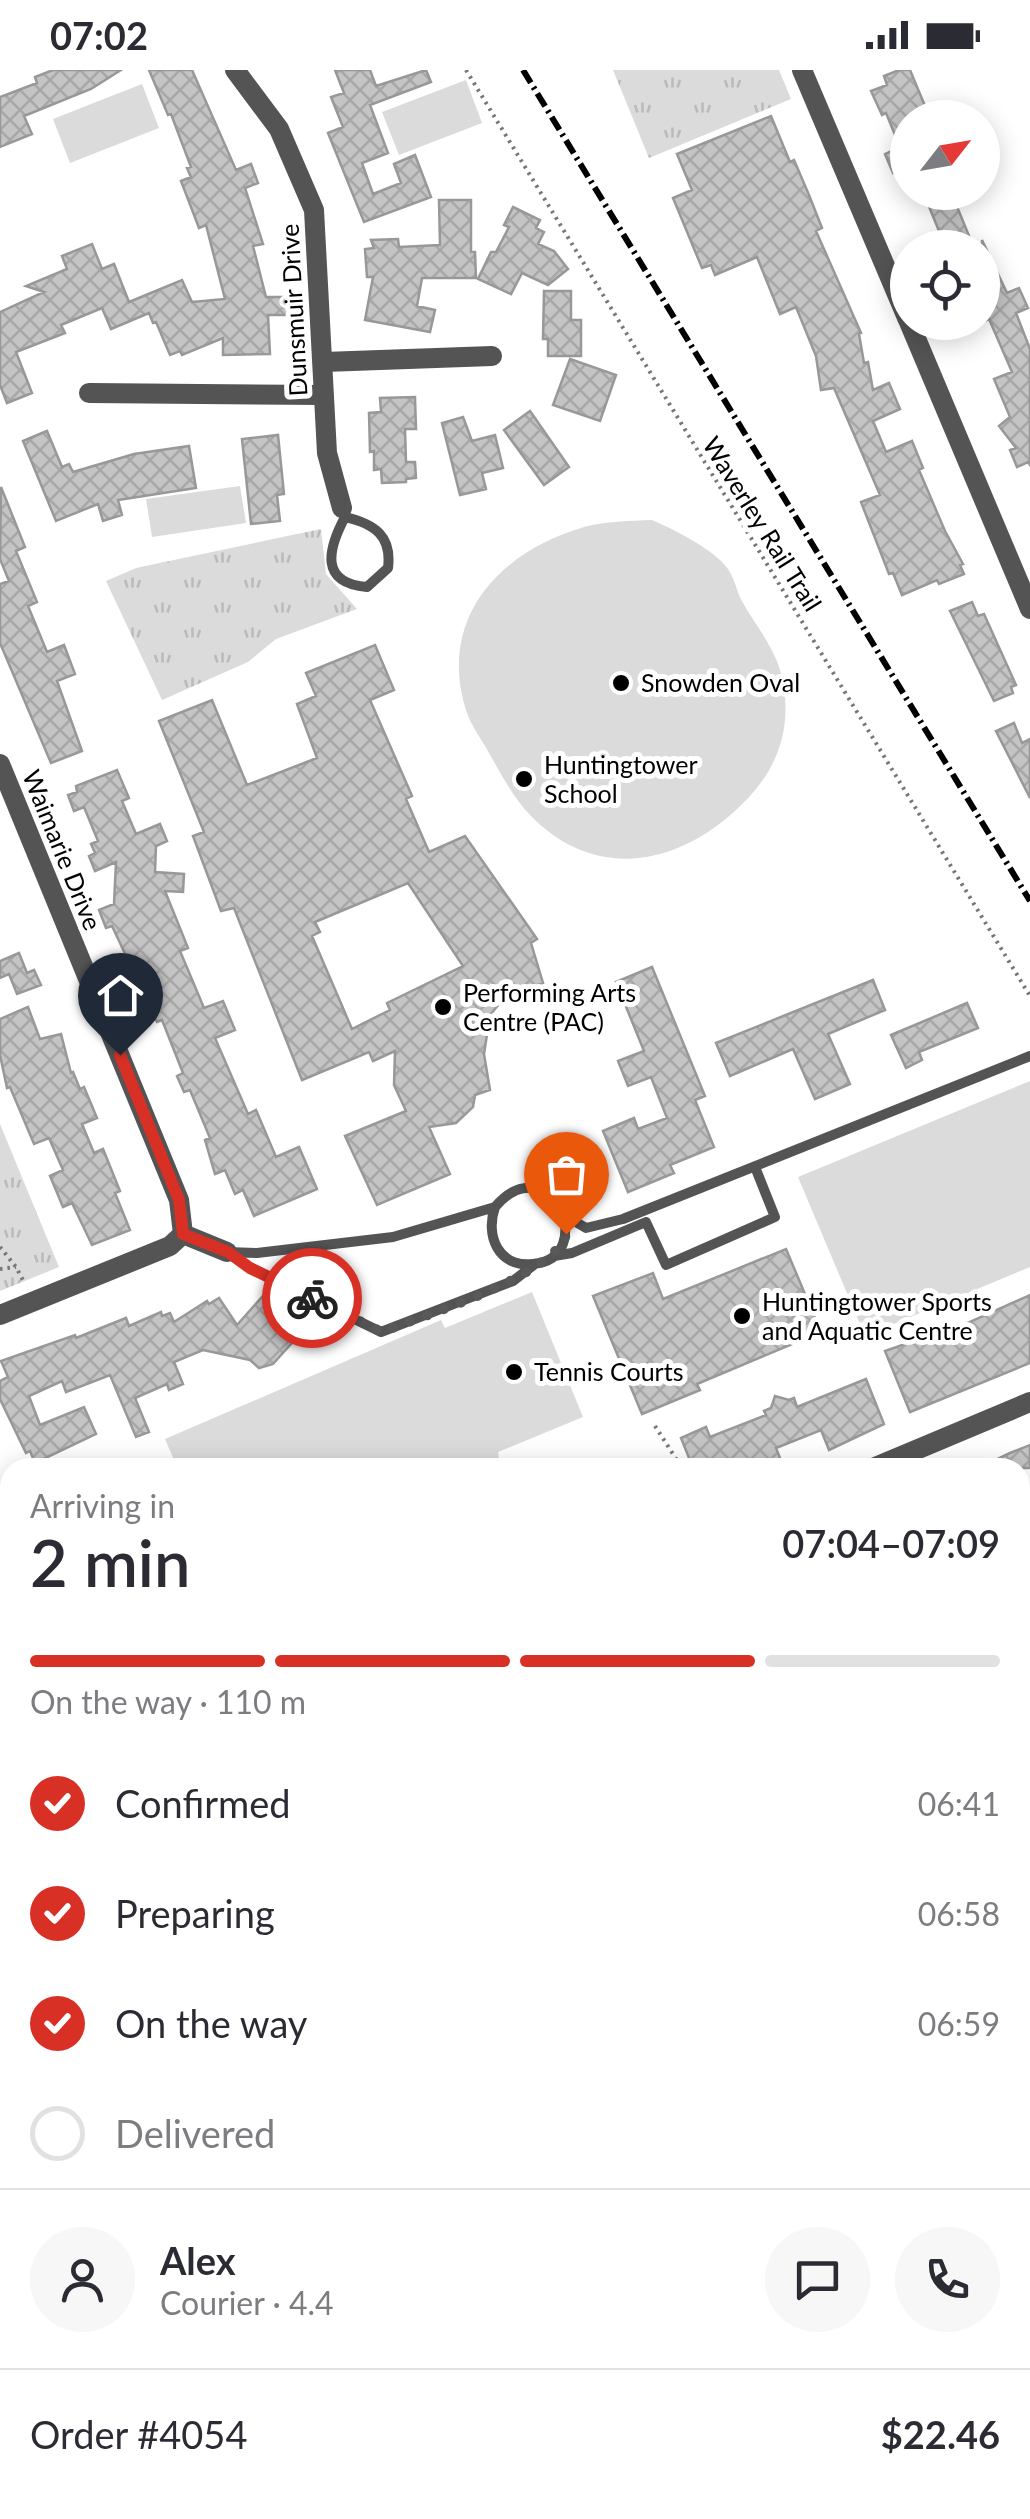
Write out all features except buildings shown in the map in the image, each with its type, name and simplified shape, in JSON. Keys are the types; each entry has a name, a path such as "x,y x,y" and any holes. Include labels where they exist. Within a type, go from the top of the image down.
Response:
{"street":[{"name":"Dunsmuir Drive","path":"235,70 279,129 314,210 327,453 344,513"},
{"path":"802,70 890,278"},
{"path":"916,340 1030,609"},
{"path":"324,362 492,356"},
{"path":"89,393 322,395"},
{"name":"Waimarie Drive","path":"0,764 179,1200 183,1234"},
{"path":"0,1315 170,1246 183,1234 228,1252"},
{"path":"897,1458 1030,1402"}],"lane":[{"path":"344,513 365,522 384,538 390,549 388,568 368,586 353,586 340,579 331,566 332,548 344,513"},
{"path":"535,1264 506,1259 490,1235 490,1220 504,1196 528,1188 551,1196 564,1215 586,1228 641,1212 1030,1056"},
{"path":"228,1252 250,1268 382,1332 513,1281 535,1264 646,1222 666,1265 774,1217 755,1166"},
{"path":"228,1252 393,1237 495,1207"},
{"path":"552,1257 563,1242 564,1215"}],"path":[{"name":"Waverley Rail Trail","path":"466,70 1030,996"},
{"path":"0,1247 16,1267 33,1302"},
{"path":"0,1269 16,1267"},
{"path":"655,1426 676,1458"}],"green space":[{"path":"613,70 779,70 791,99 649,158"},
{"path":"466,80 482,123 399,155 382,112"},
{"path":"142,84 159,128 70,163 53,119"},
{"path":"240,486 246,523 152,537 146,499"},
{"name":"Snowden Oval","path":"652,520 704,548 728,569 777,661 784,687 785,721 770,768 750,796 726,819 672,850 644,857 615,858 586,852 558,838 519,802 467,713 460,679 460,648 468,620 482,594 501,572 525,554 584,527"},
{"path":"321,529 326,574 357,609 276,639 248,662 162,700 106,581 136,568"},
{"path":"1030,1081 1030,1267 865,1336 798,1177"},
{"path":"0,1124 59,1267 0,1291"},
{"path":"532,1292 583,1417 498,1452 499,1458 173,1458 165,1439 441,1320 445,1328"}],"railway":[{"path":"523,70 1030,901"}],"way so far":[{"path":"312,1298 382,1332 513,1281 552,1257 566,1234"}],"place":[{"name":"Snowden Oval","path":"621,683"},
{"name":"Huntingtower School","path":"524,779"},
{"name":"Performing Arts Centre (PAC)","path":"443,1007"},
{"name":"Huntingtower Sports and Aquatic Centre","path":"742,1316"},
{"name":"Tennis Courts","path":"514,1372"}],"route":[{"path":"120,1055 179,1200 183,1234 228,1252 250,1268 312,1298"}]}
